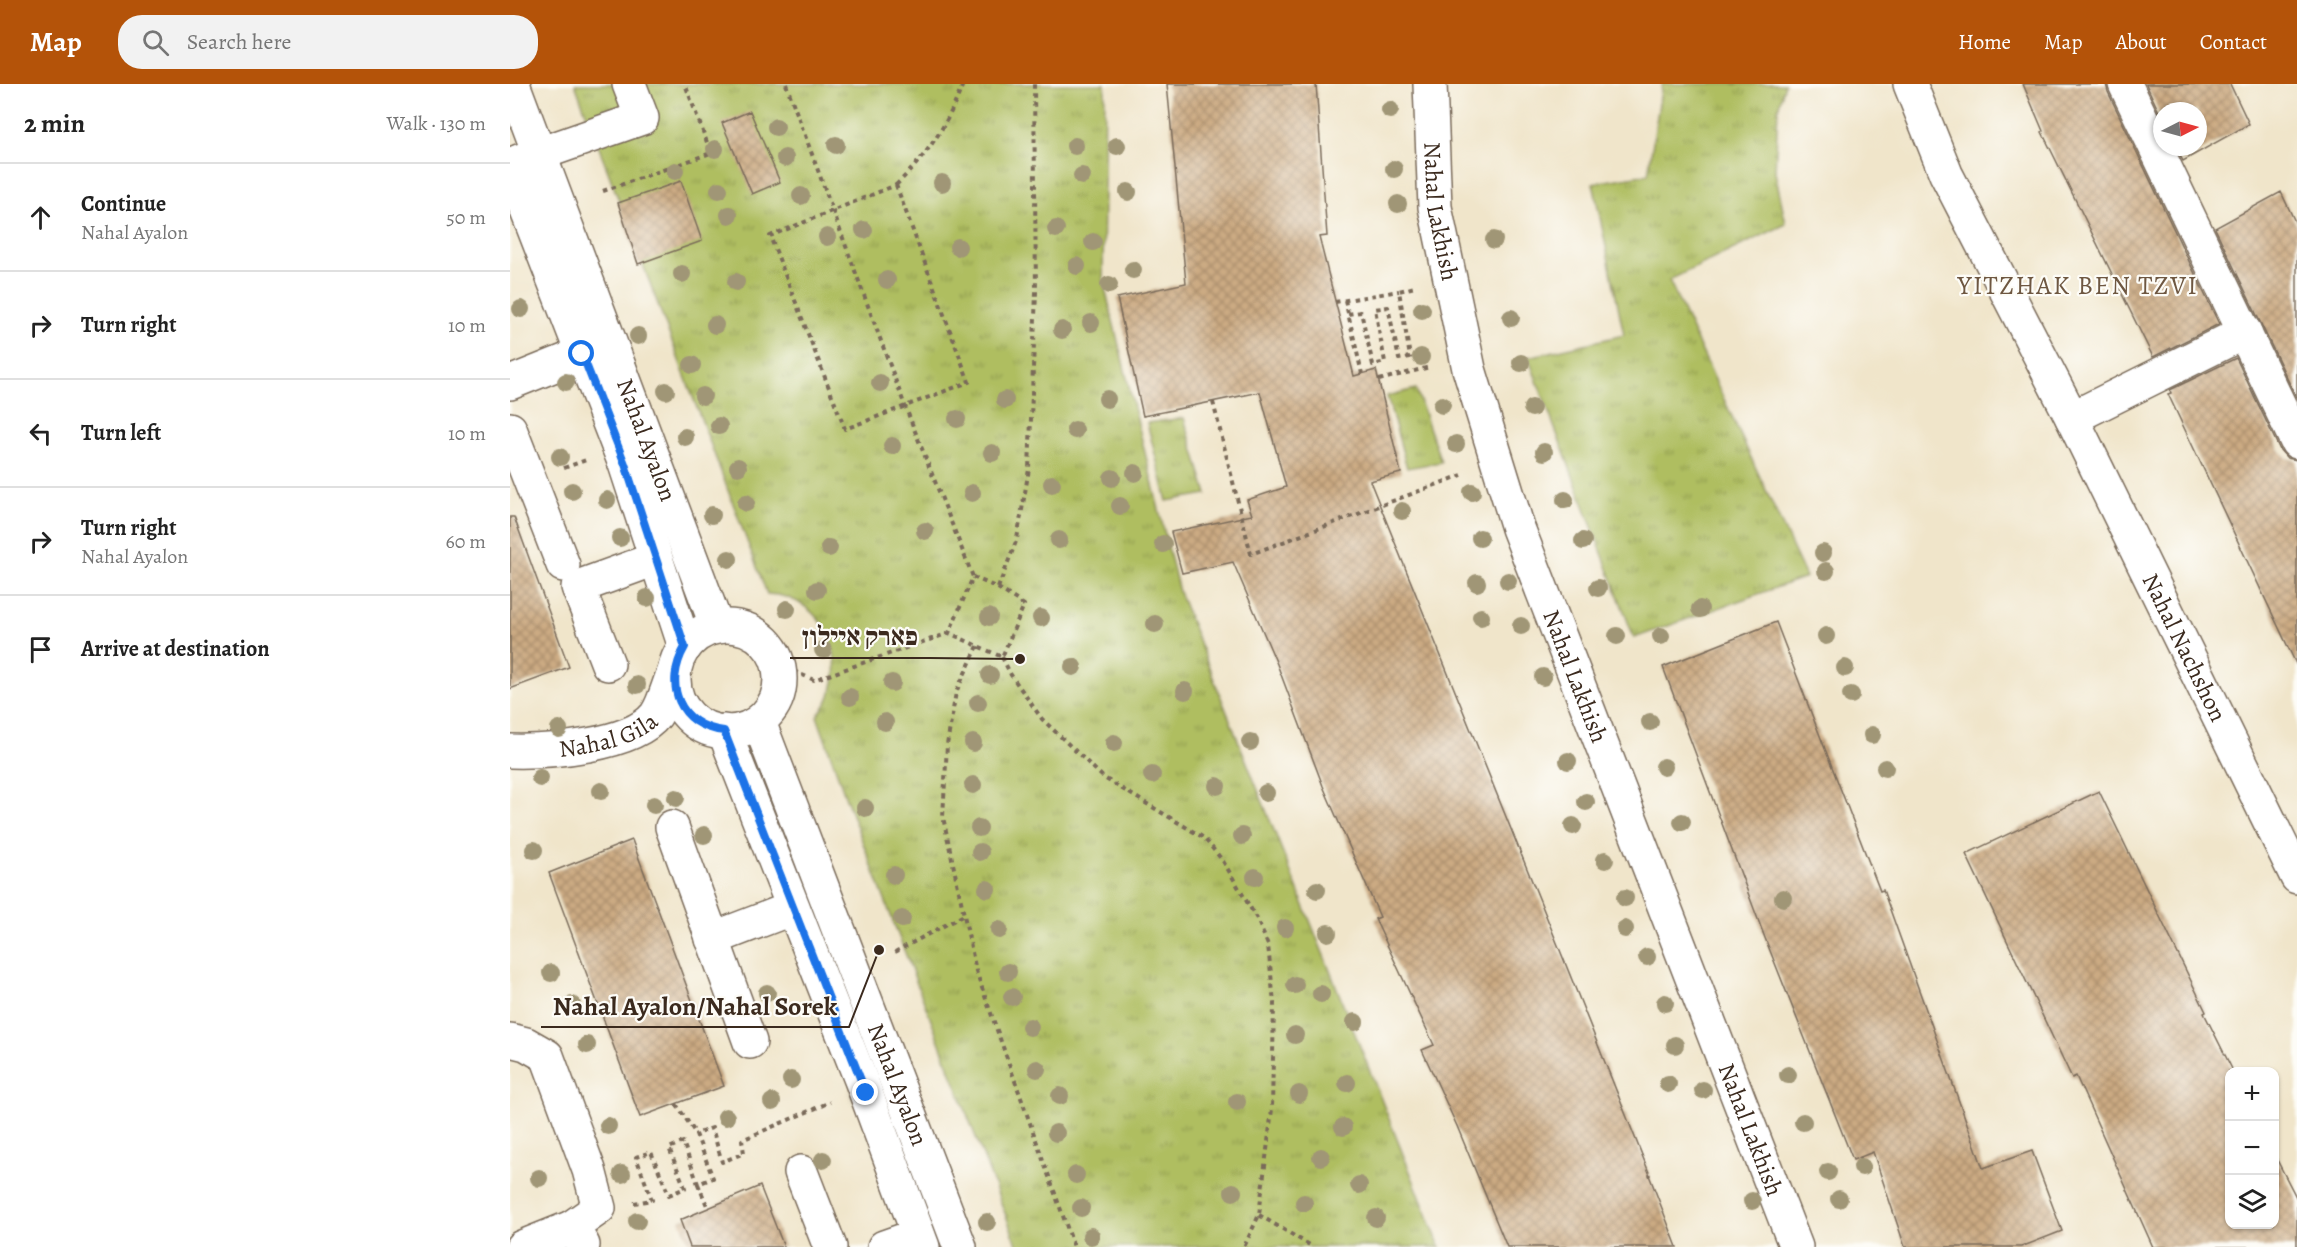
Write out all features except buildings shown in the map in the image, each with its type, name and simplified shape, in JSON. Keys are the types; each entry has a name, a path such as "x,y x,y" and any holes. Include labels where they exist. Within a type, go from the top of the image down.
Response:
{"street":[{"name":"Nahal Ayalon","path":"513,84 528,142 717,627"},
{"path":"510,166 528,142 642,118 629,84"},
{"name":"Nahal Lakhish","path":"1430,84 1436,207 1450,280 1467,358 1518,528 1796,1247"},
{"name":"Nahal Nachshon","path":"1910,84 1946,174 2072,418 2297,877"},
{"path":"2125,84 2297,442"},
{"name":"Nahal Ayalon","path":"510,166 625,464 655,559 679,660"},
{"path":"2072,418 2245,332"},
{"path":"510,383 582,354"},
{"path":"510,429 563,565"},
{"path":"608,664 578,587 655,559"},
{"path":"737,626 749,631 760,638 772,651 777,664 779,684 775,699 759,722 744,729 714,730 699,724 678,700 674,685 679,660 708,629 717,627 737,626"},
{"name":"Nahal Gila","path":"510,751 586,745 635,733 656,715 679,660"},
{"name":"Nahal Ayalon","path":"759,722 960,1247"},
{"name":"Nahal Ayalon","path":"724,731 861,1080 921,1241"},
{"path":"672,827 750,1042"},
{"path":"712,939 793,908"},
{"path":"510,1040 526,1044 547,1056 589,1170 599,1208 578,1237 522,1247"},
{"path":"801,1172 830,1247"},
{"path":"884,1247 921,1241"}],"path":[{"path":"603,191 711,153 685,84"},
{"path":"786,84 905,406 973,577 998,588 1023,605 1002,657"},
{"path":"896,185 969,382 845,429 770,236 896,185 921,161 939,136 963,84"},
{"path":"998,588 1017,539 1029,469 1035,292 1035,84"},
{"path":"1335,302 1450,280"},
{"path":"1348,314 1361,312 1373,364 1385,362 1375,309 1388,307 1398,359 1410,357 1399,291"},
{"path":"1345,300 1362,374"},
{"path":"1379,380 1467,358"},
{"path":"1213,402 1251,554 1498,461"},
{"path":"949,633 973,577"},
{"path":"777,664 814,680 949,633 1002,657 1011,675 1041,718 1104,778 1204,838 1223,861 1257,919 1268,945 1274,1003 1272,1108 1259,1215 1244,1247"},
{"path":"978,646 956,692 947,744 943,817 975,971 1074,1247"},
{"path":"895,952 964,915"},
{"path":"696,1134 712,1128 722,1162 744,1153 742,1140 834,1101"},
{"path":"676,1104 696,1134 713,1178 698,1184"},
{"path":"652,1200 636,1156 651,1152 669,1195 685,1188 669,1148 682,1142 708,1208"},
{"path":"1259,1215 1312,1247"}],"green space":[{"path":"575,84 1105,84 1103,280 1179,592 1440,1247 1018,1247 848,804 817,716 829,698 835,679 835,659 830,639 820,622 806,607 788,598 767,594"},
{"path":"1662,84 1785,84 1778,109 1775,172 1786,224 1669,280 1806,577 1634,638 1528,357 1624,335 1593,183 1648,174"},
{"path":"1416,389 1441,462 1407,468 1387,396"},
{"path":"1184,418 1207,494 1167,501 1147,423"}],"place":[{"name":"פארק איילון","path":"1020,659"},
{"name":"Nahal Ayalon/Nahal Sorek","path":"879,950"}],"district":[{"name":"YITZHAK BEN TZVI","path":"2078,285"}],"route":[{"path":"582,354 625,464 685,647 674,672 674,685 678,700 699,724 724,731 866,1093"}]}
